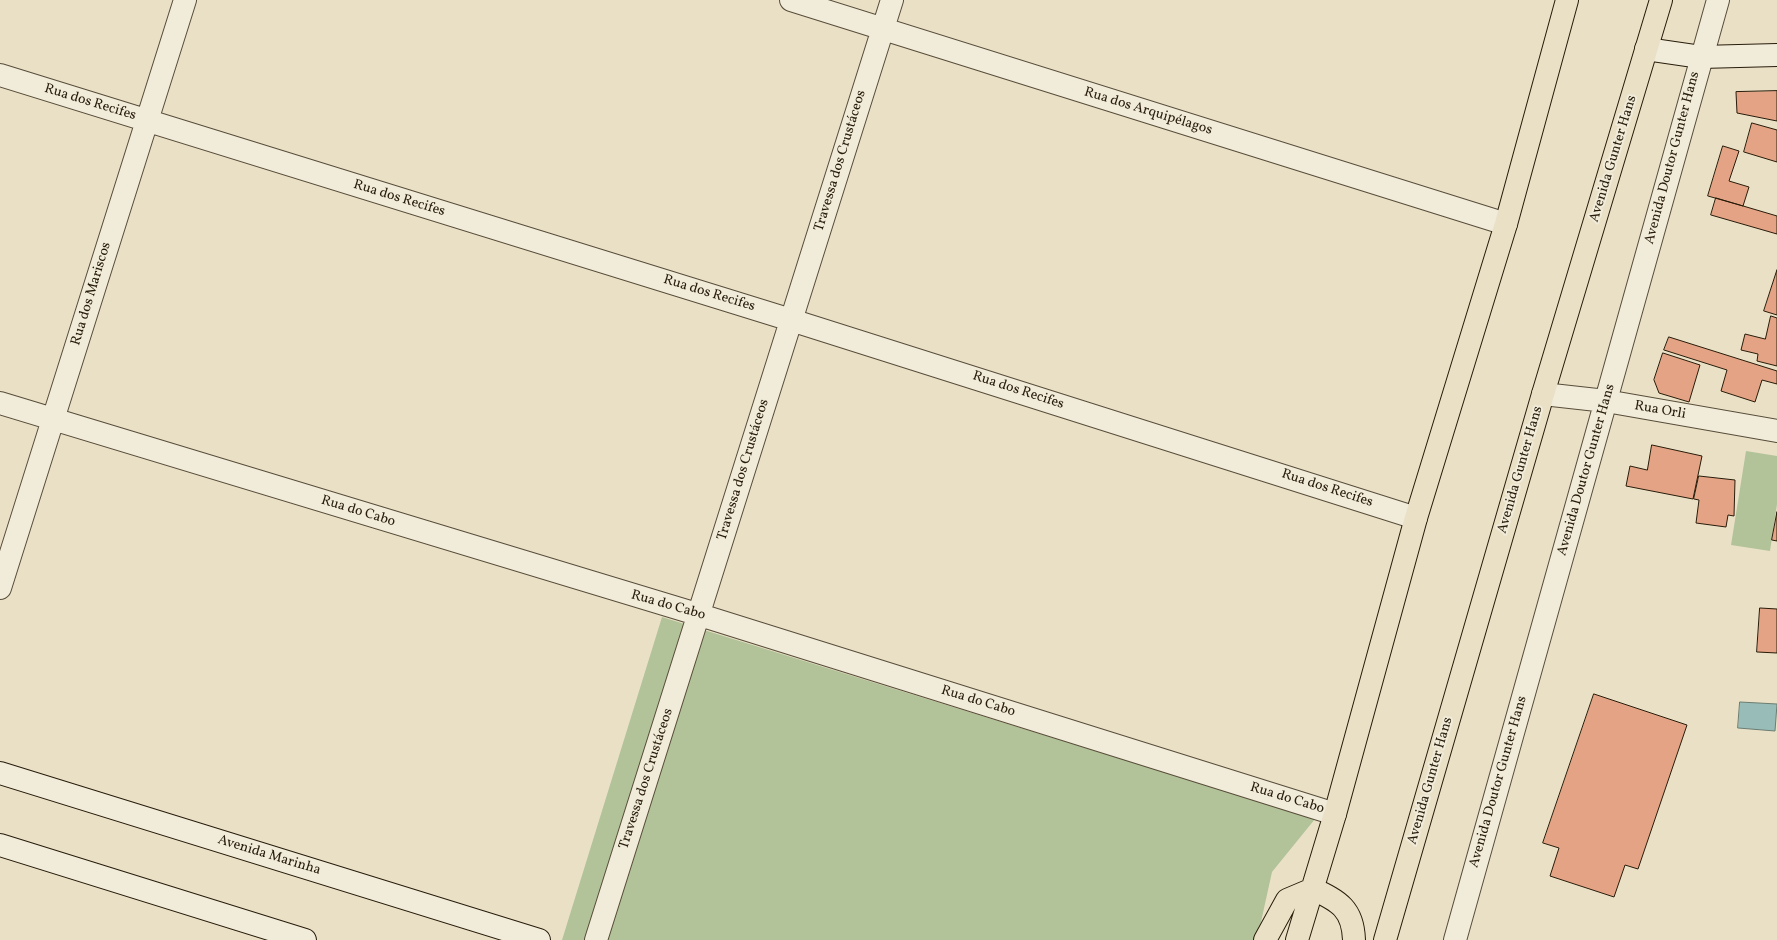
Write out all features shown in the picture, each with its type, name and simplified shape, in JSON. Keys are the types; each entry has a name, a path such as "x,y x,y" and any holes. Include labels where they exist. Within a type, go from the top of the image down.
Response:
{"main road":[{"path":"1298,940 1335,814 1416,518 1506,224 1567,0"},
{"name":"Avenida Gunter Hans","path":"1385,940 1543,394 1660,0"},
{"path":"1265,940 1287,900 1314,889 1336,900 1346,909 1354,928 1354,940"}],"street":[{"name":"Rua dos Mariscos","path":"0,588 185,0"},
{"name":"Rua dos Arquipélagos","path":"791,0 1506,224"},
{"name":"Travessa dos Crustáceos","path":"596,940 700,615 892,0"},
{"name":"Avenida Doutor Gunter Hans","path":"1455,940 1718,0"},
{"path":"1646,49 1701,57 1777,55"},
{"name":"Rua dos Recifes","path":"0,75 791,320 1416,518"},
{"name":"Rua Orli","path":"1543,394 1606,401 1777,431"},
{"name":"Rua do Cabo","path":"0,403 700,615 1335,814"},
{"name":"Avenida Marinha","path":"0,773 539,940"},
{"path":"0,845 305,940"}],"green space":[{"path":"1746,451 1777,456 1777,504 1770,551 1731,545"},
{"path":"662,617 1315,819 1272,872 1257,940 562,940"}],"water":[{"path":"1740,702 1777,704 1775,731 1738,728"}],"building":[{"path":"1777,91 1777,121 1737,113 1736,92"},
{"path":"1752,123 1777,130 1777,162 1744,152"},
{"path":"1723,146 1739,151 1729,181 1749,187 1743,206 1708,196"},
{"path":"1716,198 1777,216 1777,234 1711,215"},
{"path":"1777,270 1777,315 1764,311"},
{"path":"1771,316 1777,318 1777,366 1757,361 1758,354 1741,350 1745,334 1765,339"},
{"path":"1669,337 1777,371 1777,384 1762,380 1755,402 1721,391 1727,370 1664,350"},
{"path":"1663,353 1700,365 1689,402 1659,393 1654,380"},
{"path":"1652,445 1702,456 1693,499 1626,486 1630,466 1647,470"},
{"path":"1699,476 1735,480 1734,516 1728,515 1726,527 1696,523 1699,500 1694,499"},
{"path":"1777,512 1777,541 1772,540"},
{"path":"1760,608 1777,609 1777,653 1757,652"},
{"path":"1594,694 1687,725 1638,869 1625,865 1614,897 1550,876 1559,848 1543,843"}]}
